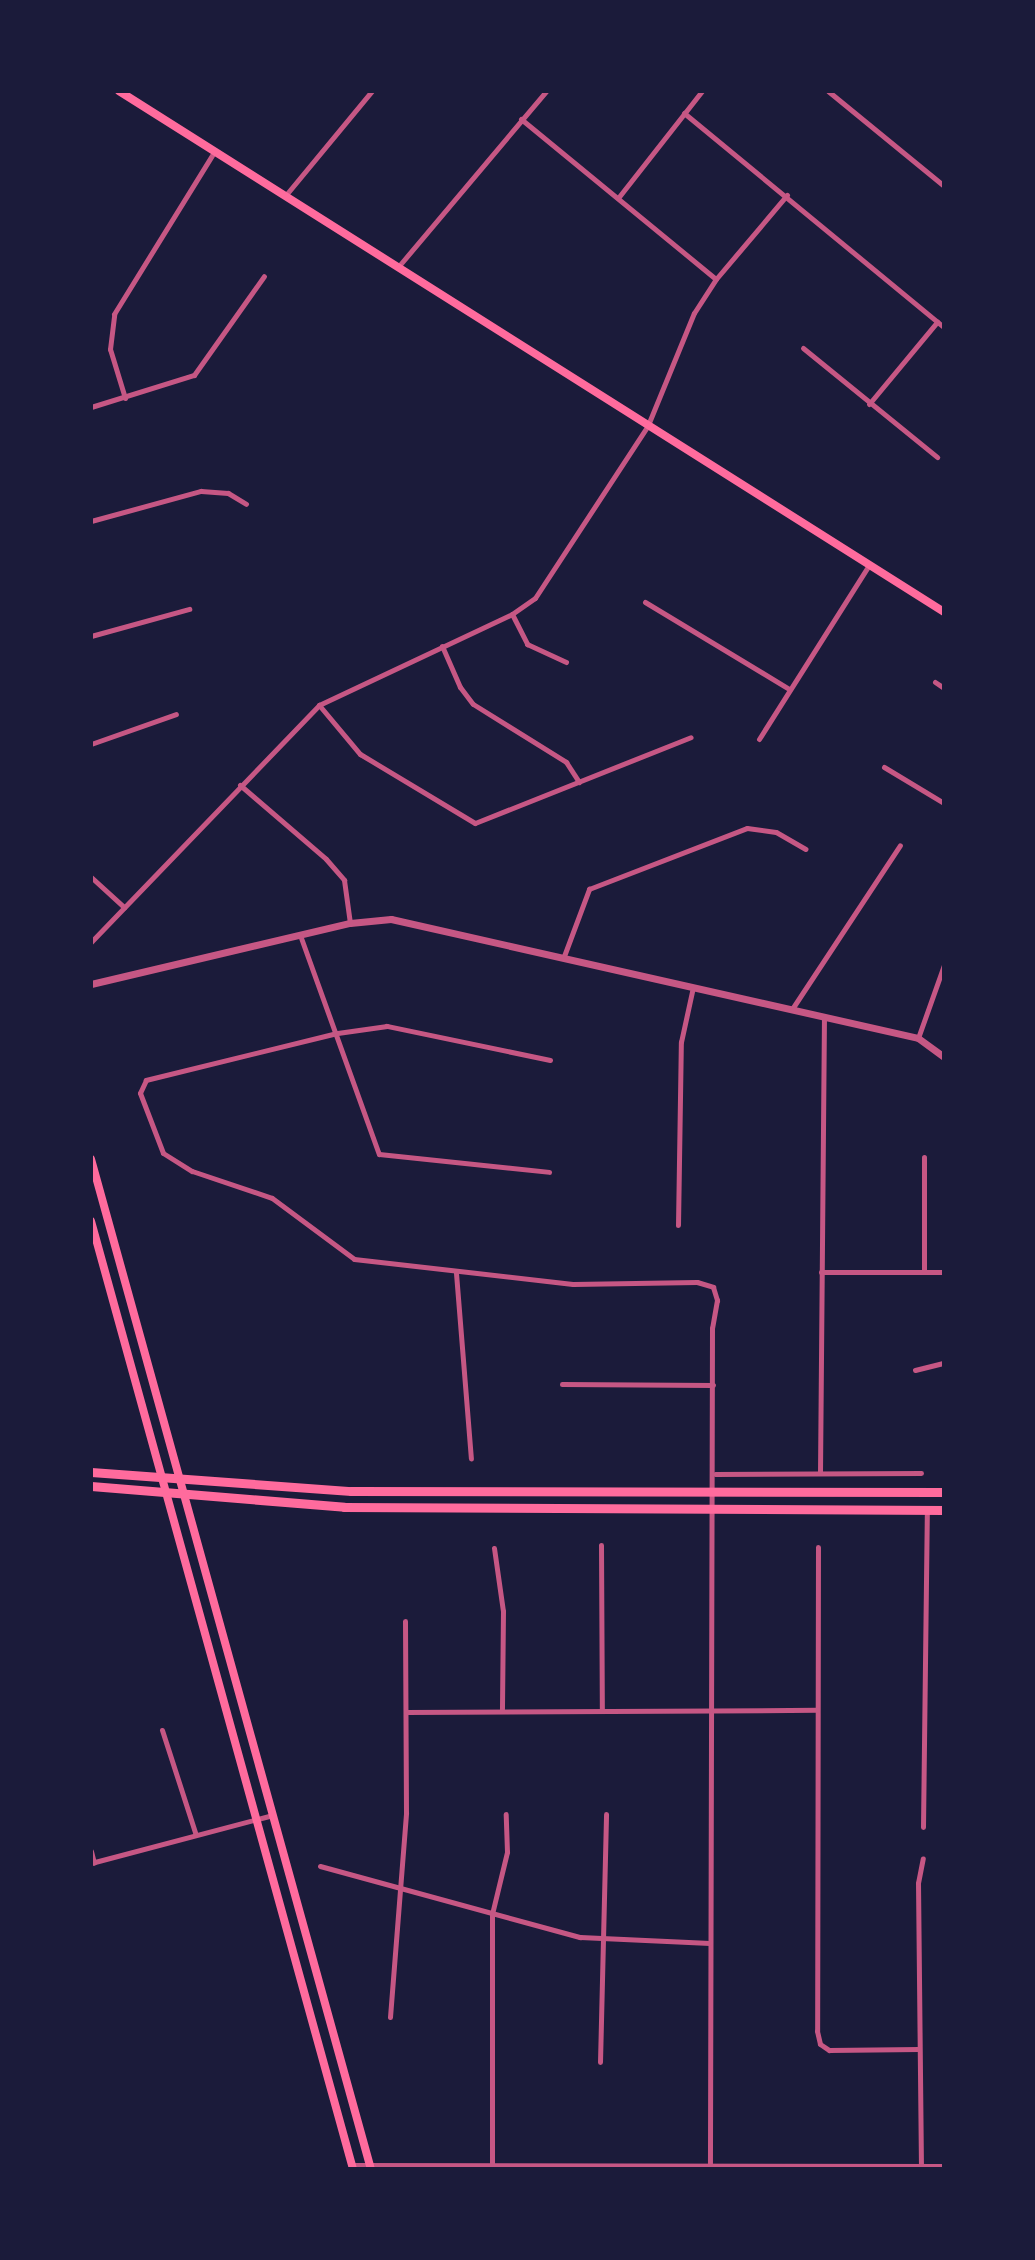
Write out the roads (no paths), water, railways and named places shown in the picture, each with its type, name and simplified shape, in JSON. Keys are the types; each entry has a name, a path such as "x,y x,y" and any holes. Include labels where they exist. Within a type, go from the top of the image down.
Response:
{"main road":[{"path":"119,91 944,612"},
{"path":"91,1159 370,2167"},
{"path":"91,1221 352,2167"},
{"path":"91,1472 351,1491 944,1492"},
{"path":"91,1486 344,1507 944,1510"}],"street":[{"path":"285,196 372,91"},
{"path":"398,267 546,91"},
{"path":"618,198 702,91"},
{"path":"828,91 944,187"},
{"path":"684,113 787,195 944,327"},
{"path":"521,119 716,279"},
{"path":"125,398 110,349 114,314 214,152"},
{"path":"91,942 319,705 512,614 535,598 648,425 694,313 716,279 787,195"},
{"path":"91,407 194,375 264,276"},
{"path":"869,404 937,321"},
{"path":"803,348 937,457"},
{"path":"91,521 201,491 228,493 246,504"},
{"path":"759,739 869,565"},
{"path":"645,602 789,689"},
{"path":"91,636 189,609"},
{"path":"512,614 527,643 566,662"},
{"path":"442,646 460,687 473,704 566,762 579,782"},
{"path":"935,682 944,688"},
{"path":"319,705 360,754 475,823 691,737"},
{"path":"91,744 176,713"},
{"path":"884,767 944,803"},
{"path":"240,785 326,859 344,880 350,922"},
{"path":"564,956 589,889 747,828 776,832 805,849"},
{"path":"792,1009 900,845"},
{"path":"91,877 124,907"},
{"path":"91,984 350,922 391,919 918,1038 944,1056"},
{"path":"300,935 379,1154 549,1172"},
{"path":"918,1038 944,965"},
{"path":"678,1225 681,1042 693,987"},
{"path":"820,1473 824,1017"},
{"path":"550,1060 387,1026 337,1033 146,1080 140,1093 163,1153 192,1171 272,1198 354,1259 456,1273 573,1284 697,1282 713,1287 717,1300 713,1385 715,1492 710,2166"},
{"path":"924,1157 924,1272"},
{"path":"821,1272 944,1272"},
{"path":"456,1273 471,1458"},
{"path":"915,1370 944,1363"},
{"path":"562,1384 713,1385"},
{"path":"715,1474 921,1473"},
{"path":"923,1827 927,1510"},
{"path":"601,1545 602,1709"},
{"path":"818,1547 820,2044 829,2050 919,2049"},
{"path":"494,1548 503,1611 502,1709"},
{"path":"390,2017 397,1887 406,1814 405,1621"},
{"path":"406,1712 502,1709 817,1710"},
{"path":"162,1730 196,1835"},
{"path":"492,2166 492,1914 507,1852 506,1814"},
{"path":"600,2062 606,1814"},
{"path":"91,1851 93,1863 273,1815"},
{"path":"921,2168 918,1883 923,1858"},
{"path":"320,1866 492,1914 602,1941 710,1943"},
{"path":"352,2167 944,2166"}]}
